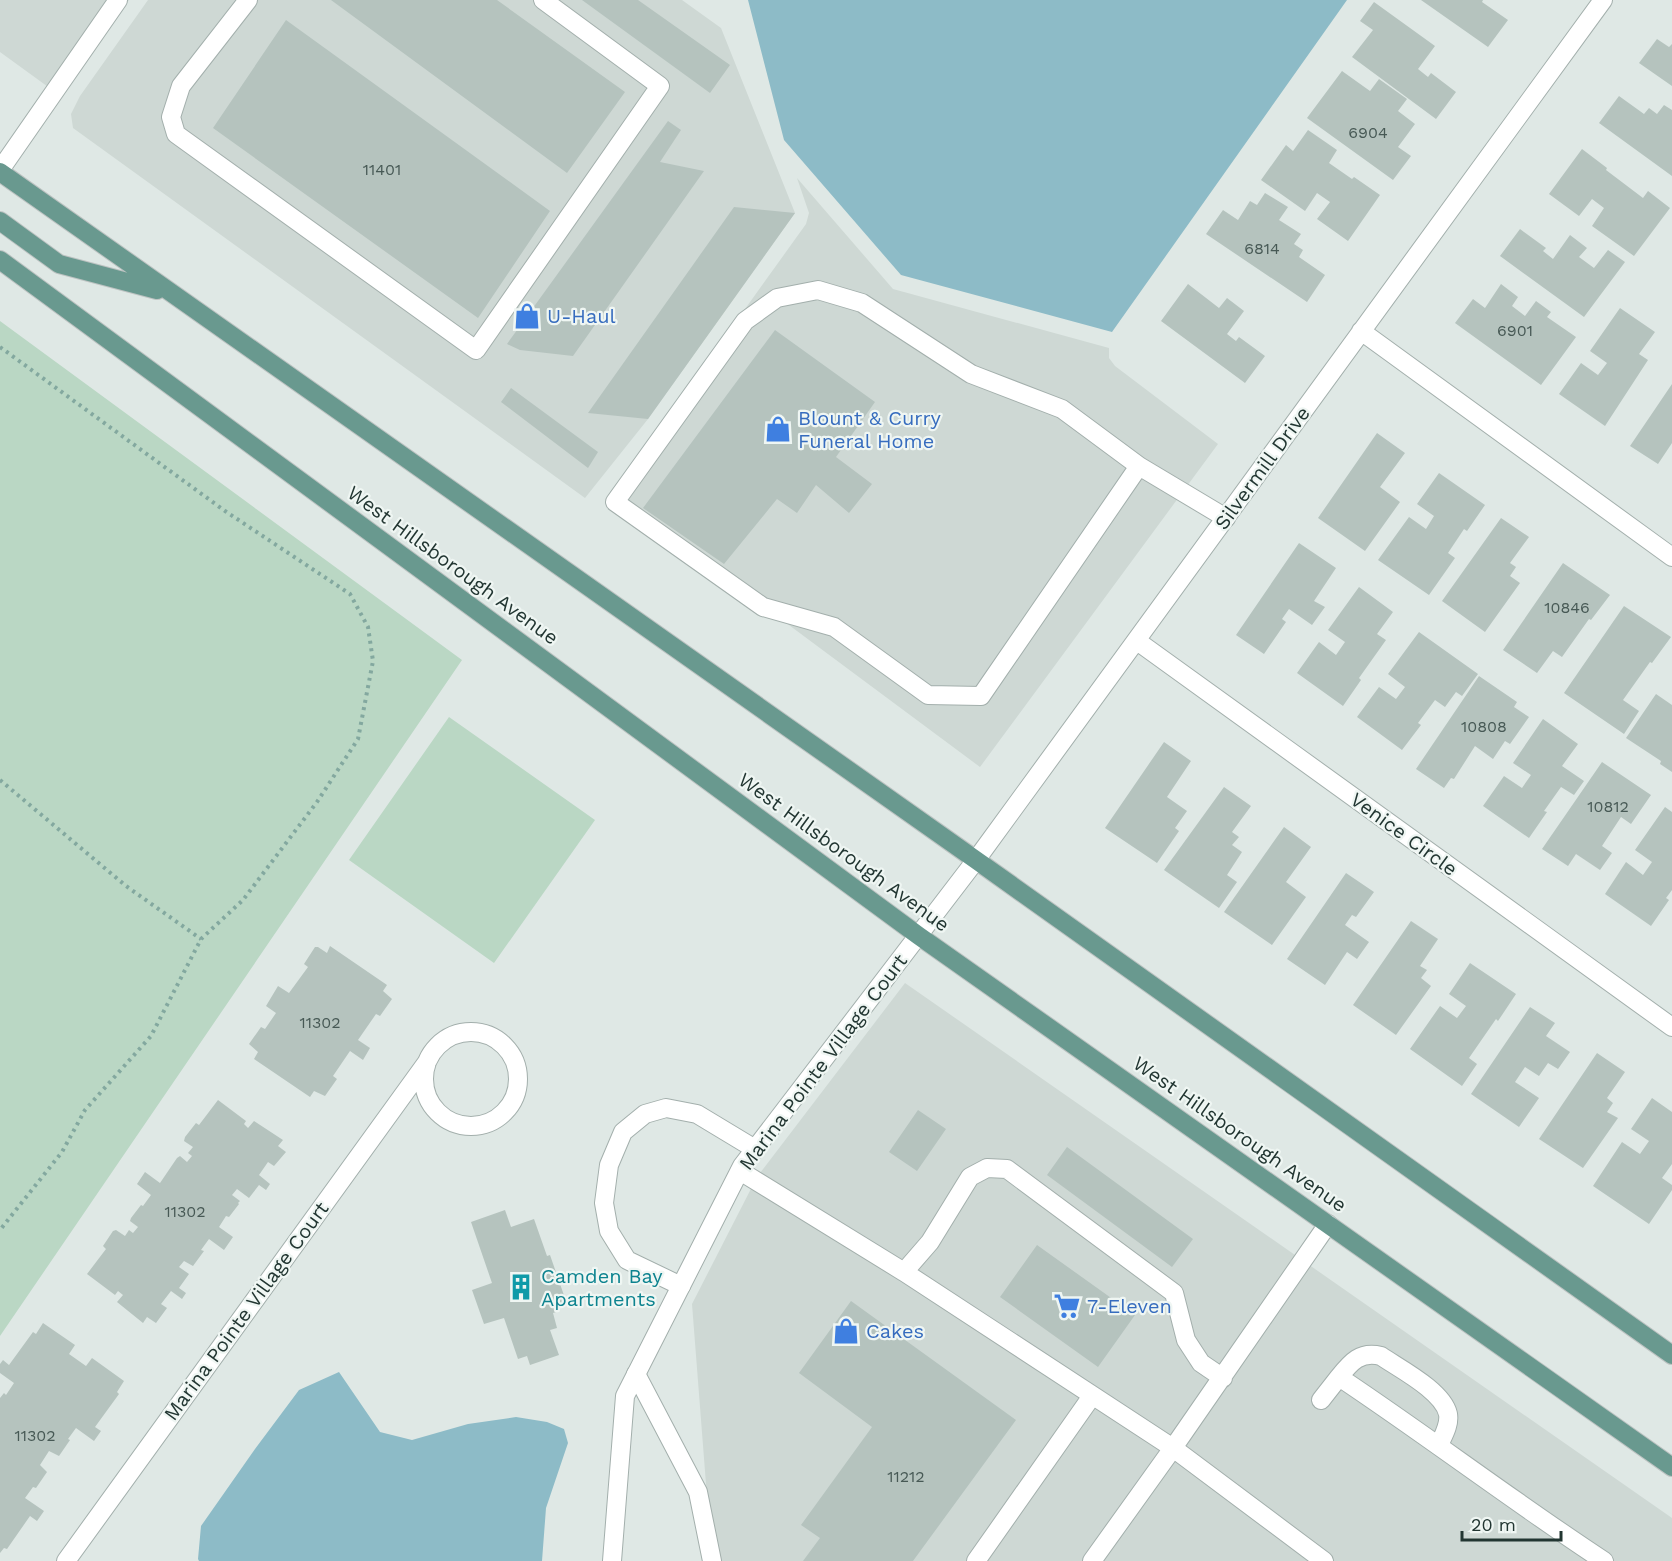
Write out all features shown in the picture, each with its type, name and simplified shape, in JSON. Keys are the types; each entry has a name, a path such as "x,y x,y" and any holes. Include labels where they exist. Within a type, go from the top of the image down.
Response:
{"main road":[{"path":"0,171 1672,1355"},
{"path":"0,221 59,264 170,293"},
{"name":"West Hillsborough Avenue","path":"0,260 919,936 1672,1467"}],"street":[{"path":"0,171 118,0"},
{"path":"248,0 181,86 171,117 176,134 476,350 660,86 543,0"},
{"name":"Silvermill Drive","path":"919,936 1137,641 1603,0"},
{"path":"1139,466 981,696 928,695 834,627 763,607 615,502 745,321 777,298 818,291 862,303 971,374 1062,409 1139,466 1226,518"},
{"path":"1361,331 1672,557"},
{"name":"Venice Circle","path":"1137,641 1672,1028"},
{"name":"Marina Pointe Village Court","path":"612,1561 625,1396 740,1171 919,936"},
{"name":"Marina Pointe Village Court","path":"66,1561 427,1062 434,1049 453,1036 475,1032 503,1045 513,1057 517,1072 517,1087 512,1102 502,1114 489,1123 473,1126 458,1125 443,1118 432,1107 425,1093 423,1077 427,1062"},
{"path":"681,1286 627,1260 609,1231 604,1203 609,1165 623,1132 645,1114 666,1108 697,1114 755,1149"},
{"path":"904,1272 930,1242 970,1177 987,1168 1007,1169 1174,1293 1186,1340 1201,1364 1223,1378"},
{"path":"740,1171 904,1272 1173,1448 1324,1561"},
{"path":"1092,1561 1223,1378 1328,1224"},
{"path":"1321,1400 1353,1361 1362,1355 1381,1356 1434,1392 1442,1401 1448,1413 1448,1424 1439,1445"},
{"path":"636,1374 698,1492 712,1561"},
{"path":"1339,1377 1604,1561"},
{"path":"975,1561 1092,1396"}],"path":[{"path":"0,346 46,382 225,511 350,594 368,627 373,661 358,739 317,802 243,900 201,939 151,1036 86,1110 62,1152 0,1230"},
{"path":"0,780 126,886 201,939"}],"shaded area":[{"path":"0,0 129,0 68,85 62,97 0,52"},
{"name":"U-Haul","path":"148,0 682,0 721,28 795,213 648,419 585,498 73,128 71,114 80,96"},
{"path":"797,178 893,289 1109,348 1109,358 1115,366 1218,444 980,767 610,492 659,429 806,224 809,213"},
{"path":"905,983 1672,1518 1672,1561 712,1561 692,1304 757,1177"}],"green space":[{"path":"0,321 462,660 0,1336"},
{"path":"449,717 595,820 494,963 349,860"}],"water":[{"path":"748,0 1347,0 1112,332 901,275 784,140"},
{"path":"339,1372 380,1432 412,1440 468,1424 516,1417 547,1422 564,1429 568,1443 546,1508 542,1561 199,1561 201,1526 255,1449 299,1390"}],"building":[{"path":"331,0 497,0 625,92 567,173"},
{"path":"582,0 638,0 730,65 710,93"},
{"path":"1421,0 1483,0 1482,2 1508,20 1488,47"},
{"path":"1374,2 1435,46 1418,69 1428,77 1431,73 1456,92 1436,119 1352,57 1373,30 1360,21"},
{"name":"U-Haul","path":"286,20 550,211 478,318 213,128"},
{"path":"1657,39 1669,47 1672,44 1672,86 1639,63"},
{"path":"1342,71 1370,91 1379,79 1407,99 1398,111 1415,124 1398,147 1411,156 1393,180 1307,118"},
{"path":"1619,96 1644,114 1649,108 1657,114 1664,105 1672,110 1672,176 1599,123"},
{"path":"668,121 681,130 660,162 704,171 573,356 520,350 507,344"},
{"path":"1308,130 1337,150 1329,163 1380,195 1348,241 1317,219 1330,202 1317,193 1305,211 1261,180 1286,145 1293,151"},
{"path":"1582,149 1643,198 1648,191 1670,208 1634,256 1592,226 1604,208 1592,199 1579,216 1549,194"},
{"path":"1265,193 1288,207 1279,220 1301,234 1294,244 1303,250 1299,257 1325,275 1307,302 1206,234 1223,210 1238,220 1250,201 1257,205"},
{"path":"734,207 795,213 648,419 588,413"},
{"path":"1520,229 1546,248 1543,251 1553,259 1570,235 1587,248 1579,257 1594,268 1608,250 1625,262 1584,317 1500,256"},
{"path":"1188,284 1219,308 1227,298 1244,311 1227,334 1236,341 1239,337 1265,356 1245,383 1161,321"},
{"path":"1501,284 1518,297 1512,306 1525,316 1536,301 1551,312 1547,317 1576,337 1541,385 1455,323 1473,299 1485,308"},
{"path":"1620,308 1655,332 1639,354 1648,360 1605,426 1559,394 1581,363 1598,375 1607,363 1590,351"},
{"name":"Blount & Curry Funeral Home","path":"775,330 875,402 836,457 872,484 849,513 816,485 797,513 777,499 724,564 643,508"},
{"path":"1672,384 1672,443 1658,464 1630,446"},
{"path":"511,388 598,452 588,468 501,402"},
{"path":"1377,433 1405,453 1380,487 1400,502 1365,551 1318,518"},
{"path":"1439,473 1485,505 1467,531 1464,529 1448,553 1455,558 1429,595 1378,560 1409,517 1426,529 1434,516 1417,504"},
{"path":"1501,518 1529,537 1510,563 1516,567 1510,576 1520,583 1485,632 1442,601"},
{"path":"1299,543 1336,568 1314,601 1325,607 1312,625 1289,609 1282,619 1286,622 1264,654 1236,635"},
{"path":"1563,563 1610,595 1591,620 1589,619 1562,657 1553,651 1537,673 1503,650"},
{"path":"1359,587 1393,612 1377,634 1386,640 1359,678 1361,680 1343,706 1297,673 1319,642 1336,655 1345,642 1328,630"},
{"path":"1624,606 1671,637 1623,700 1639,711 1624,734 1564,693"},
{"path":"1419,632 1478,674 1462,696 1456,692 1445,707 1435,700 1418,723 1421,725 1402,750 1357,717 1379,687 1396,699 1405,687 1388,674"},
{"path":"1479,676 1517,702 1514,707 1529,717 1510,744 1505,741 1493,759 1475,746 1454,779 1451,778 1444,788 1416,769"},
{"path":"1656,694 1672,705 1672,772 1660,764 1661,761 1626,738"},
{"path":"1543,719 1578,744 1562,766 1584,781 1574,795 1561,787 1529,838 1483,806 1504,776 1522,788 1531,775 1513,763"},
{"path":"1164,742 1191,761 1167,797 1187,811 1175,828 1179,831 1157,863 1105,828"},
{"path":"1602,762 1651,795 1631,824 1621,817 1602,846 1612,853 1600,870 1576,854 1568,866 1542,849"},
{"path":"1224,787 1251,806 1232,832 1239,837 1232,845 1242,852 1227,875 1237,882 1219,908 1164,870"},
{"path":"1665,807 1672,812 1672,890 1666,898 1669,900 1651,926 1605,894 1626,862 1643,875 1652,862 1635,850"},
{"path":"1284,827 1311,847 1286,882 1306,897 1272,945 1224,912"},
{"path":"1346,873 1374,892 1356,917 1352,915 1345,925 1369,942 1357,959 1347,952 1325,985 1287,959"},
{"path":"1411,921 1438,939 1420,966 1427,970 1421,978 1431,986 1396,1035 1353,1005"},
{"path":"330,946 387,985 383,991 392,999 380,1016 376,1014 358,1040 370,1048 363,1060 350,1051 333,1076 337,1079 325,1096 314,1091 310,1097 254,1059 258,1052 249,1044 261,1027 265,1029 276,1013 266,1006 278,986 289,993 308,967 304,964 315,947 327,953"},
{"path":"1470,963 1516,994 1469,1058 1477,1064 1462,1086 1410,1049 1440,1006 1457,1018 1466,1006 1449,994"},
{"path":"1530,1007 1555,1023 1546,1036 1570,1052 1558,1069 1548,1063 1539,1076 1525,1067 1515,1082 1539,1098 1519,1127 1471,1094"},
{"path":"1597,1053 1625,1072 1607,1098 1613,1103 1607,1112 1618,1118 1583,1168 1539,1139"},
{"path":"1652,1098 1672,1112 1672,1164 1662,1178 1672,1185 1672,1190 1649,1224 1593,1186 1622,1142 1640,1154 1649,1141 1631,1129"},
{"path":"218,1100 246,1121 244,1124 248,1128 254,1121 283,1140 278,1146 286,1152 274,1166 268,1162 259,1175 270,1184 266,1190 259,1185 249,1198 237,1189 232,1195 240,1201 219,1227 233,1237 224,1250 209,1239 201,1250 204,1251 193,1266 184,1261 179,1267 189,1274 179,1288 186,1293 182,1299 171,1291 161,1304 167,1308 156,1323 147,1317 143,1323 117,1302 123,1295 118,1291 115,1295 87,1274 106,1249 103,1246 113,1231 116,1230 125,1236 129,1230 133,1233 138,1227 130,1221 131,1218 151,1195 137,1184 145,1172 160,1183 177,1158 180,1156 187,1162 192,1156 188,1153 193,1147 184,1141 185,1137 196,1123 199,1125"},
{"path":"918,1110 946,1129 917,1171 889,1152"},
{"name":"7-Eleven","path":"1067,1147 1193,1239 1172,1267 1047,1175"},
{"name":"Camden Bay Apartments","path":"505,1210 511,1227 534,1219 547,1256 550,1255 567,1304 558,1307 559,1311 553,1313 557,1328 550,1330 559,1355 530,1365 527,1356 518,1359 504,1318 484,1324 472,1290 492,1283 471,1222"},
{"name":"7-Eleven","path":"1037,1245 1135,1315 1098,1367 1000,1297"},
{"path":"851,1301 1016,1420 913,1561 803,1561 820,1538 801,1525 872,1427 799,1373"},
{"path":"43,1323 75,1345 69,1354 86,1366 92,1358 124,1381 117,1392 119,1394 95,1427 101,1431 94,1441 76,1428 59,1456 49,1451 40,1465 47,1472 36,1488 33,1487 25,1498 44,1511 37,1521 30,1516 7,1549 4,1548 0,1553 0,1398 4,1393 6,1395 14,1383 0,1373 0,1364 3,1360 9,1365 33,1332 36,1334"}],"place":[{"name":"U-Haul","path":"527,316"},
{"name":"Blount & Curry Funeral Home","path":"778,429"},
{"name":"Camden Bay Apartments","path":"521,1287"},
{"name":"7-Eleven","path":"1067,1306"},
{"name":"Cakes","path":"846,1331"}]}
